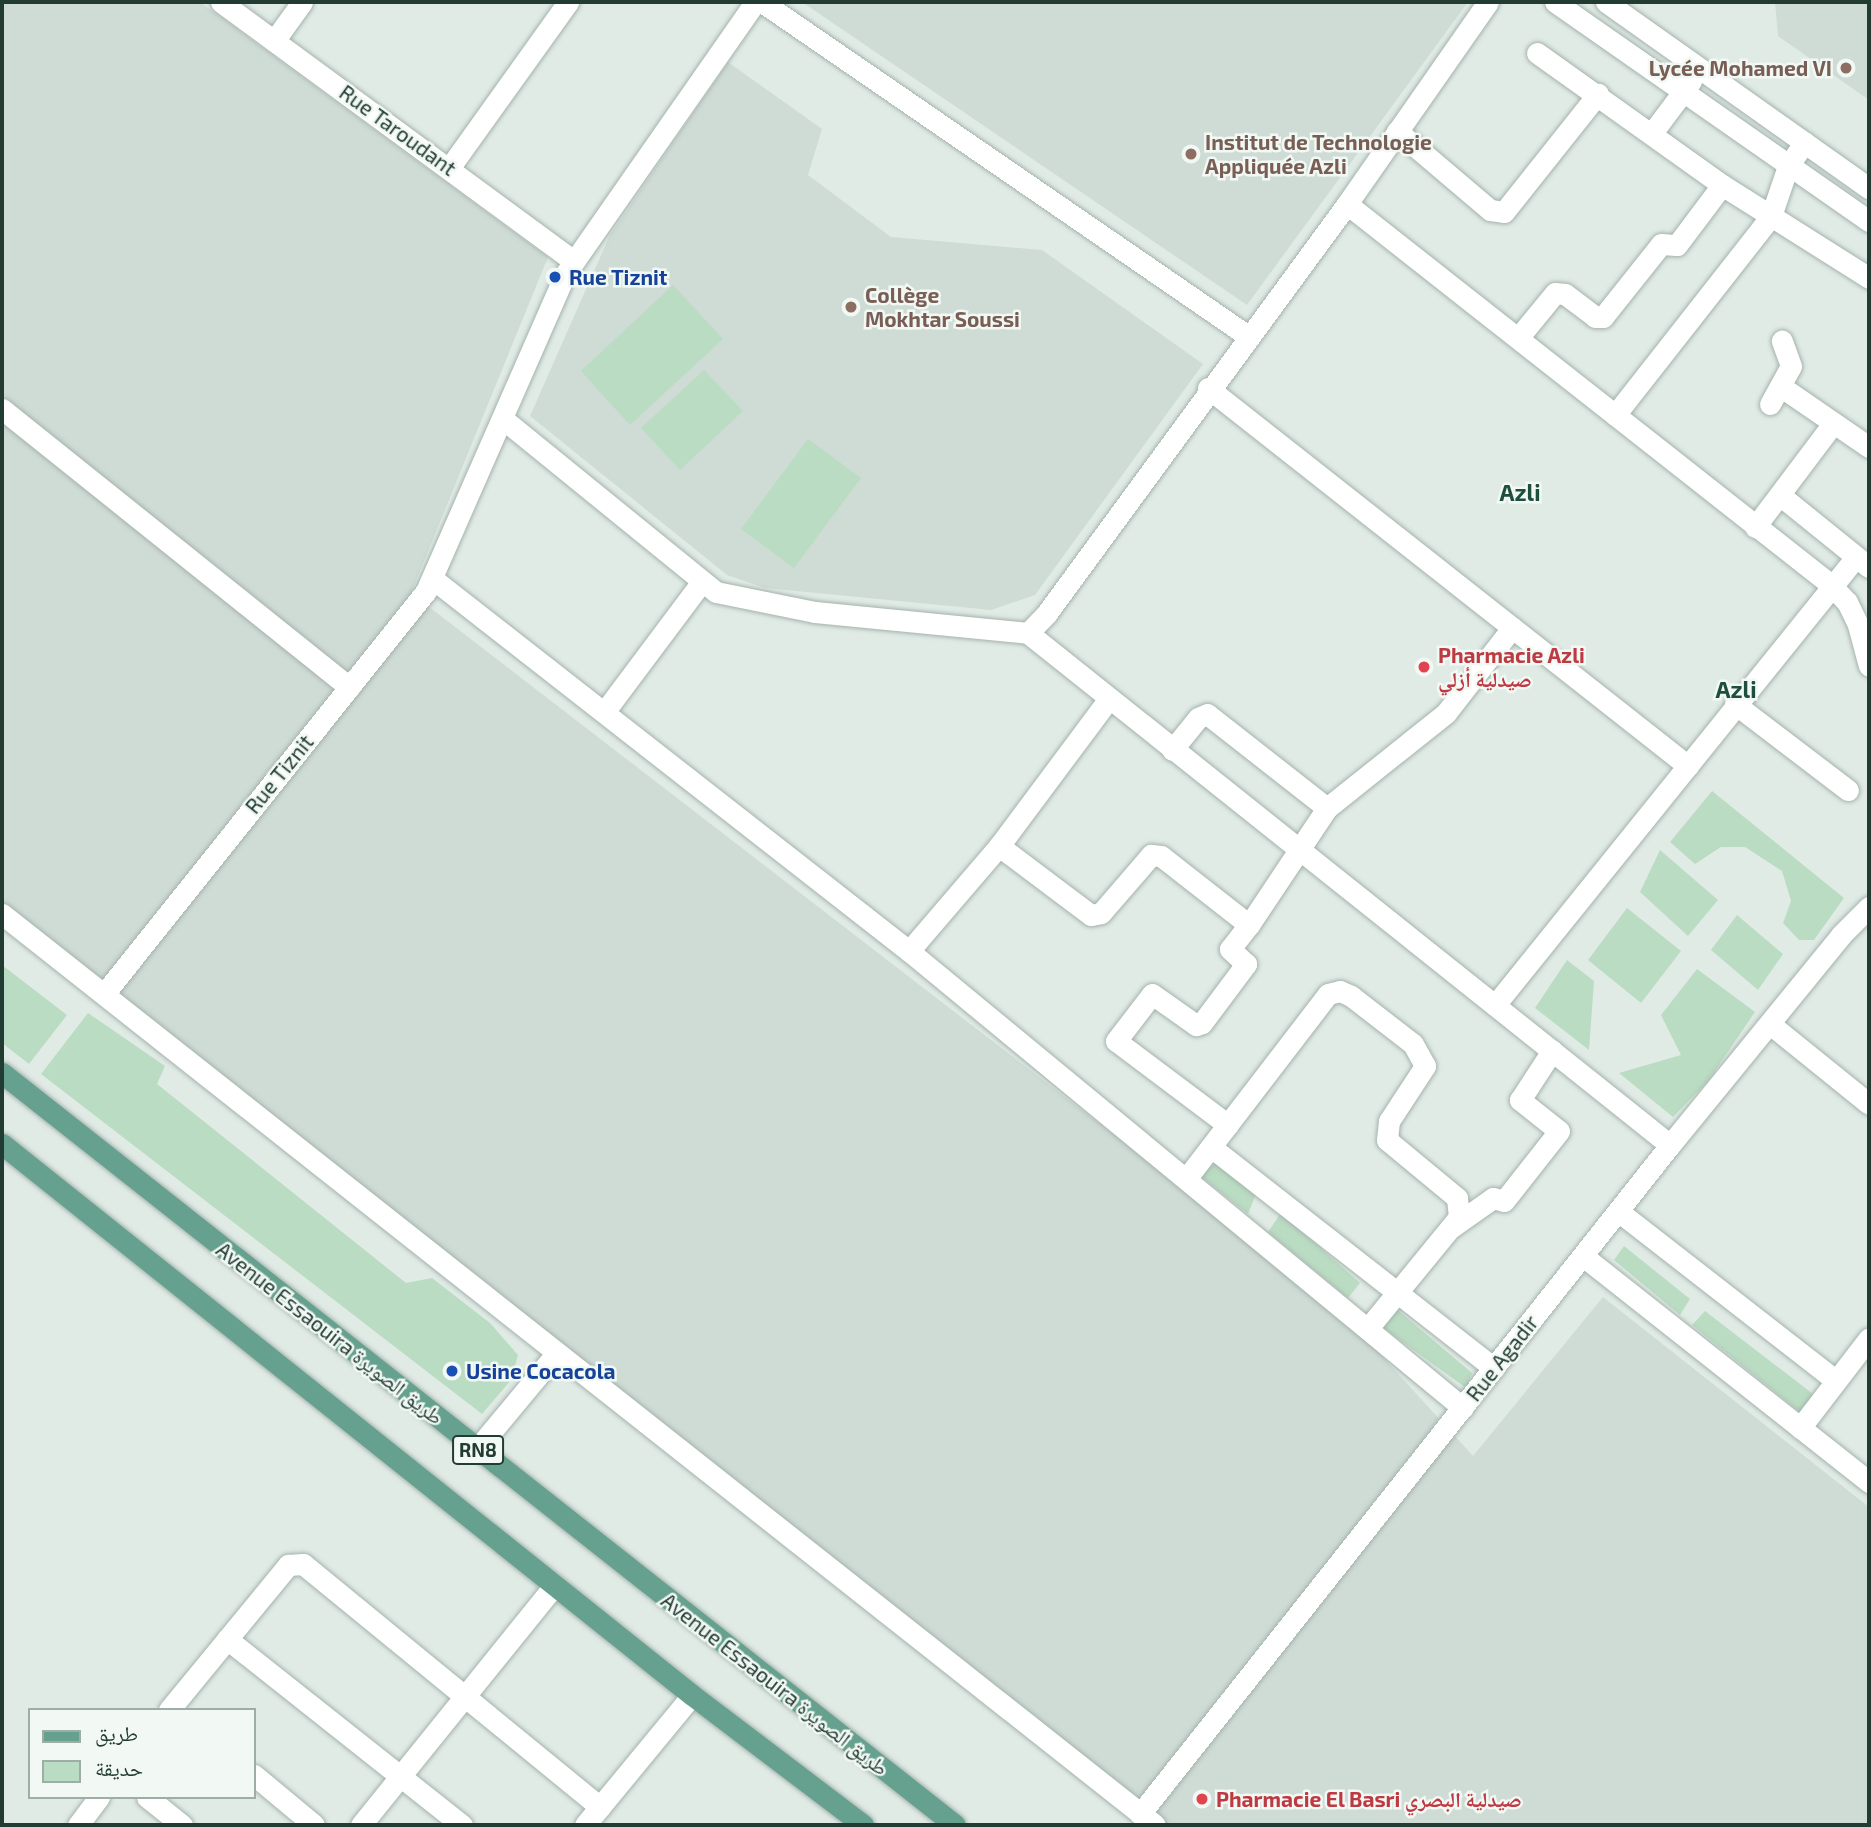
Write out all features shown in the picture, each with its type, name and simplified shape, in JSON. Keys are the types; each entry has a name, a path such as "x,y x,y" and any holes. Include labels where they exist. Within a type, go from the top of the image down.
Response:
{"main road":[{"name":"Avenue Essaouira طريق الصويرة","path":"2,1073 955,1825"},
{"name":"RN8","path":"2,1144 554,1586 863,1825"}],"street":[{"name":"Rue Taroudant","path":"221,2 450,167 573,261"},
{"path":"274,41 302,2"},
{"path":"450,167 568,2"},
{"name":"Rue Tiznit","path":"104,994 433,579 573,261 755,2"},
{"path":"762,2 1248,336"},
{"path":"1028,633 1047,613 1208,388 1347,204 1488,2"},
{"path":"1555,2 1869,221"},
{"path":"1606,2 1869,188"},
{"path":"1537,53 1723,185 1869,278"},
{"path":"1652,133 1700,67"},
{"path":"1397,131 1499,214 1510,208 1598,94"},
{"path":"1615,415 1771,216 1788,166 1805,142"},
{"path":"1518,338 1555,293 1565,294 1595,317 1605,315 1661,244 1677,245 1723,185"},
{"path":"1347,204 1830,584 1847,602 1858,625 1869,666"},
{"path":"1782,341 1791,366 1776,396 1869,447"},
{"path":"1208,388 1688,766"},
{"path":"2,409 349,687"},
{"path":"503,419 701,584 734,598 815,612 1028,633 1108,700 1303,849 1670,1145"},
{"path":"1755,527 1832,425"},
{"path":"1495,1005 1688,766 1830,584 1863,562 1781,496"},
{"path":"433,579 909,951 1463,1408"},
{"path":"605,711 701,584"},
{"path":"1228,1125 1115,1041 1152,994 1196,1025 1202,1023 1247,964 1230,949 1303,849 1327,808 1440,720 1512,628"},
{"path":"909,951 999,846 1108,700"},
{"path":"1735,704 1848,790"},
{"path":"1172,750 1198,718 1207,714 1327,808"},
{"path":"999,846 1091,915 1101,913 1152,855 1161,856 1249,925"},
{"name":"Rue Agadir","path":"1148,1819 1463,1408 1670,1145 1841,935 1869,907"},
{"path":"2,914 1148,1819"},
{"path":"1186,1179 1321,1001 1333,992 1351,996 1422,1055 1421,1078 1385,1130 1387,1140 1457,1198 1459,1217 1368,1327"},
{"path":"1770,1024 1869,1104"},
{"path":"1450,1228 1493,1198 1504,1202 1559,1131 1520,1100 1552,1051"},
{"path":"1211,1147 1494,1368"},
{"path":"1618,1211 1836,1381"},
{"path":"1583,1256 1869,1482"},
{"path":"1800,1427 1869,1338"},
{"path":"477,1449 556,1354"},
{"path":"172,1708 288,1565 303,1564 600,1807"},
{"path":"361,1825 554,1586"},
{"path":"227,1639 399,1778 462,1825"},
{"path":"585,1825 692,1695"},
{"path":"256,1777 314,1825"},
{"path":"78,1825 98,1799"},
{"path":"150,1799 182,1825"}],"shaded area":[{"path":"2,2 200,2 548,257 411,593 1231,1225 1360,1332 1473,1456 1603,1297 1869,1507 1869,1825 1161,1825 2,907"},
{"name":"Institut de Technologie Appliquée Azli","path":"802,2 1468,2 1247,305"},
{"name":"Lycée Mohamed VI","path":"1775,2 1869,2 1869,100 1778,36"},
{"name":"Collège Mokhtar Soussi","path":"728,62 822,129 808,175 891,237 1042,250 1203,364 1035,595 991,610 765,588 727,575 530,416 610,235"}],"green space":[{"path":"673,285 723,339 630,425 581,371"},
{"path":"704,370 743,411 680,470 641,428"},
{"path":"808,439 861,478 794,568 741,529"},
{"path":"1712,791 1844,898 1814,940 1799,940 1783,923 1791,901 1782,871 1745,847 1721,847 1695,864 1670,842"},
{"path":"1660,850 1718,900 1688,936 1640,892"},
{"path":"1627,908 1681,951 1641,1003 1588,960"},
{"path":"1737,915 1783,954 1758,990 1711,950"},
{"path":"1567,960 1594,981 1589,1050 1535,1008"},
{"path":"2,965 67,1015 29,1064 2,1043"},
{"path":"1697,969 1755,1012 1708,1081 1673,1117 1619,1073 1681,1055 1661,1015"},
{"path":"88,1013 165,1066 157,1084 406,1283 432,1278 490,1323 518,1355 511,1380 482,1414 41,1074"},
{"path":"1216,1163 1256,1194 1248,1214 1198,1174"},
{"path":"1281,1213 1360,1283 1348,1298 1268,1232"},
{"path":"1624,1246 1690,1299 1680,1315 1614,1260"},
{"path":"1394,1307 1472,1373 1466,1388 1382,1327"},
{"path":"1705,1311 1813,1394 1801,1413 1692,1325"}],"place":[{"name":"Lycée Mohamed VI","path":"1846,68"},
{"name":"Institut de Technologie Appliquée Azli","path":"1191,154"},
{"name":"Rue Tiznit","path":"555,277"},
{"name":"Collège Mokhtar Soussi","path":"851,307"},
{"name":"Pharmacie Azli صيدلية أزلي","path":"1424,667"},
{"name":"Usine Cocacola","path":"452,1371"},
{"name":"Pharmacie El Basri صيدلية البصري","path":"1202,1799"}],"district":[{"name":"Azli","path":"1520,492"},
{"name":"Azli","path":"1736,689"}]}
